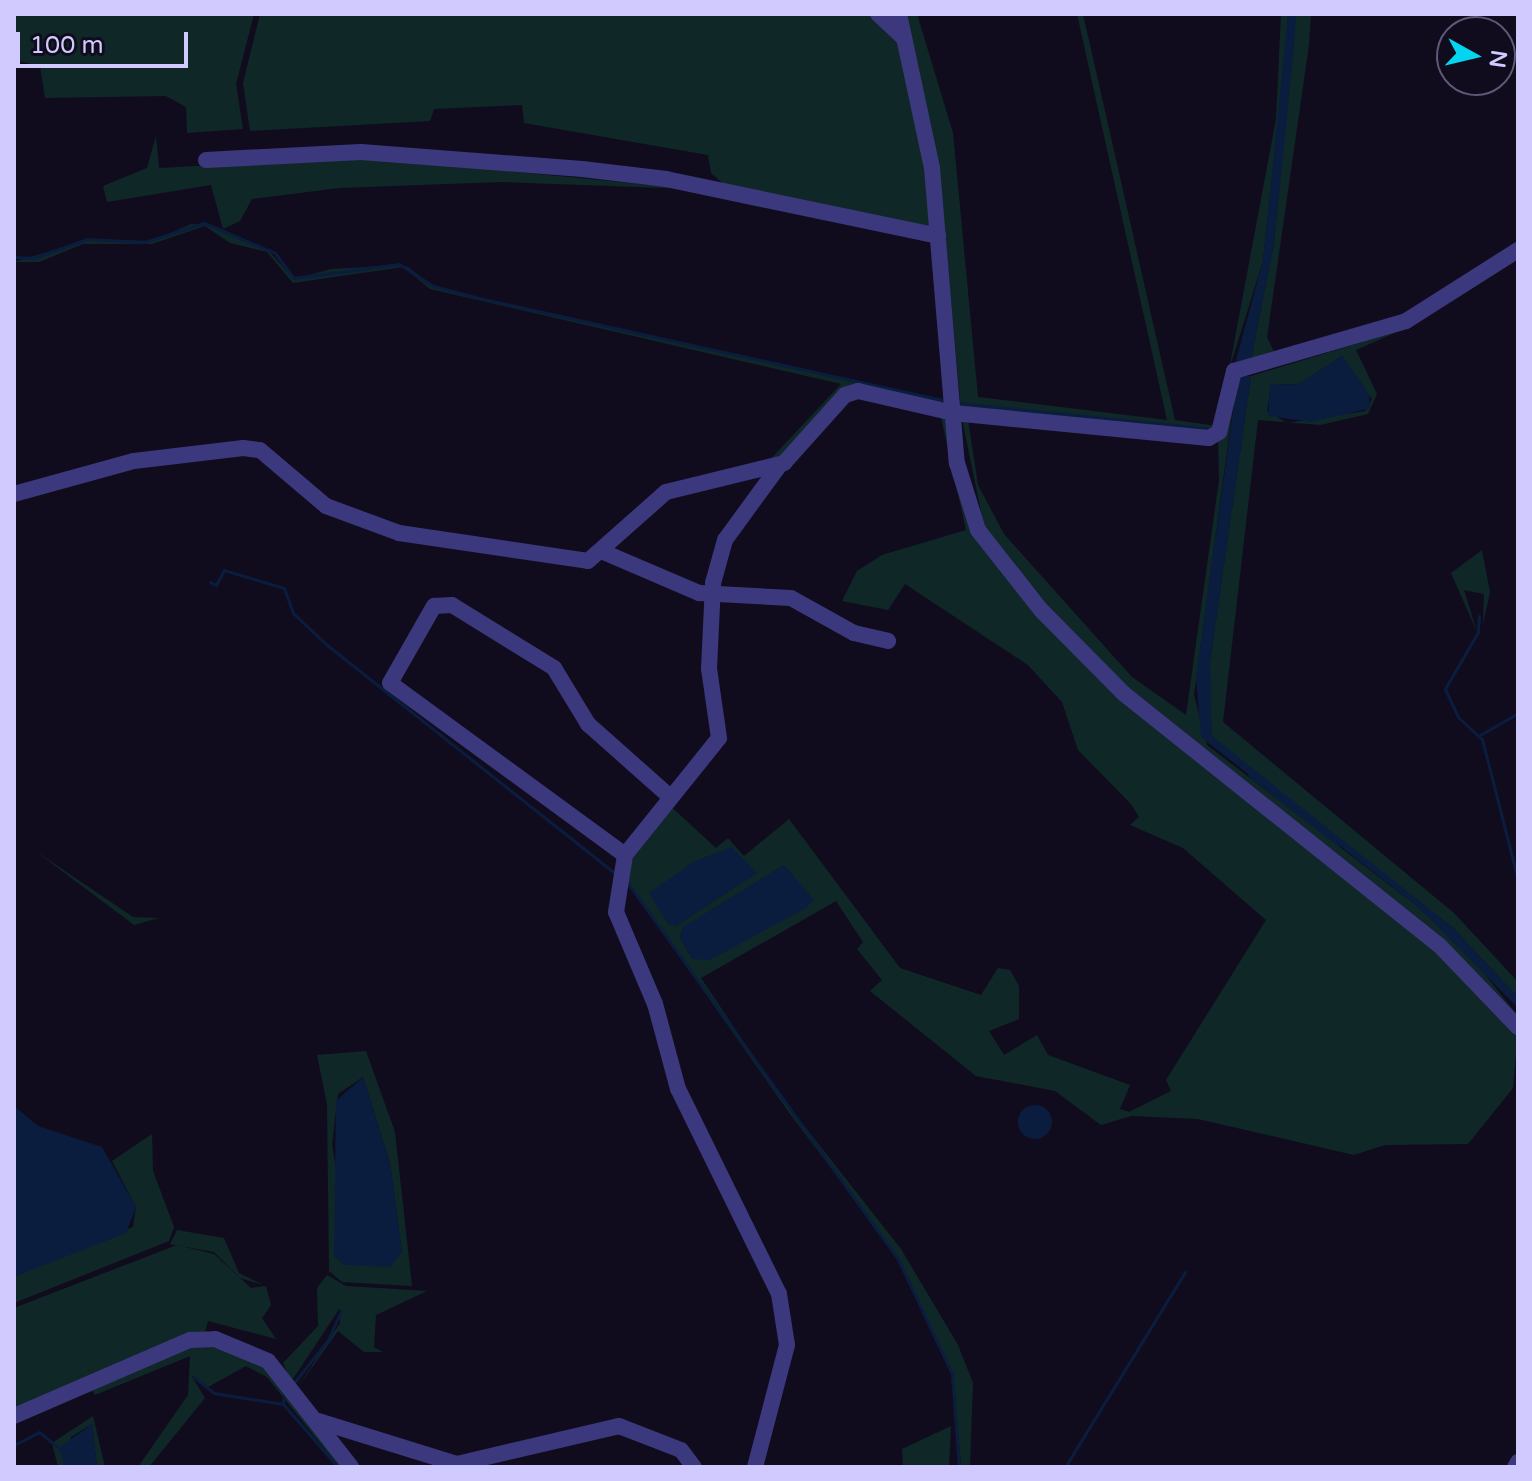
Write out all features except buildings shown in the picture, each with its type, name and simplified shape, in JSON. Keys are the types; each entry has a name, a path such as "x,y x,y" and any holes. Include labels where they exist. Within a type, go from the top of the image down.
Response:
{"street":[{"path":"878,14 904,38"},
{"path":"899,14 938,236 960,478 978,530 1041,610 1193,754 1439,945 1518,1027"},
{"path":"206,160 361,152 582,169 938,236"},
{"path":"755,1467 787,1330 768,1263 682,1099 655,1004 620,933 625,855 722,730 709,669 713,595 725,540 779,466 858,391 953,413 1209,438 1219,432 1242,370 1406,321 1518,250"},
{"path":"14,494 134,461 243,448 260,450 326,506 399,533 541,559 588,561 666,492 779,466"},
{"path":"601,551 713,595 791,598 854,633 888,641"},
{"path":"625,855 390,683 434,606 452,605 554,668 588,724 669,796"},
{"path":"14,1416 204,1337 268,1361 351,1467"},
{"path":"313,1419 431,1460 465,1465 619,1426 681,1450 694,1467"},
{"path":"1515,1467 1518,1462"}],"green space":[{"path":"14,14 254,14 236,84 243,129 187,133 186,107 166,96 45,98 40,66 14,60"},
{"path":"260,14 872,14 899,37 921,134 930,227 726,186 711,173 708,155 524,123 522,105 434,109 430,121 250,131 243,83"},
{"path":"905,14 917,14 953,133 978,397 1167,420 1077,14 1083,14 1175,420 1217,426 1214,432 961,410 941,189"},
{"path":"1281,14 1288,14 1286,45 1263,261 1229,370 1276,119"},
{"path":"1296,14 1311,14 1267,337 1277,358 1250,365 1274,243"},
{"path":"156,136 159,168 367,157 691,189 501,182 339,188 252,199 240,221 223,229 211,185 107,202 103,186 147,168"},
{"path":"191,224 215,226 267,249 294,279 331,269 398,265 408,267 433,286 482,300 945,402 930,242 949,405 861,388 785,455 765,465 841,384 430,289 403,267 293,283 267,252 230,243 205,226 152,244 83,244 39,262 14,262 87,240 153,241"},
{"path":"1399,331 1356,350 1377,394 1368,414 1320,425 1290,423 1365,411 1372,399 1342,356 1299,384 1271,385 1267,411 1286,422 1258,420 1223,722 1454,913 1518,982 1518,997 1452,927 1217,743 1208,728 1210,661 1251,376"},
{"path":"1233,407 1194,695 1207,745 1418,907 1468,953 1518,1016 1444,939 1128,687 1047,605 984,526 962,419 968,420 978,485 1004,534 1132,677 1186,715 1219,480 1218,438"},
{"path":"940,413 946,419 979,541 1091,671 1434,944 1518,1031 1513,1088 1468,1144 1385,1145 1354,1155 1198,1119 1131,1116 1101,1125 1055,1091 976,1076 870,991 882,980 857,949 863,942 836,901 701,978 776,1090 901,1249 958,1345 973,1383 970,1467 961,1467 953,1373 899,1258 790,1114 625,879 635,847 668,804 716,848 728,838 744,856 789,819 900,968 981,995 998,968 1010,970 1019,986 1019,1019 989,1031 1004,1055 1037,1035 1048,1055 1130,1085 1120,1109 1129,1112 1171,1091 1166,1080 1266,920 1183,848 1130,825 1139,817 1131,804 1078,750 1062,702 1028,665 905,584 888,610 842,601 857,571 882,555 966,530","holes":["726,850 756,873 676,926 704,858","784,865 692,959 680,937 683,928"]},
{"path":"1482,550 1490,592 1483,624 1484,594 1464,590 1477,632 1451,573"},
{"path":"34,850 133,917 159,918 134,925"},
{"path":"366,1051 395,1132 412,1286 342,1282 329,1271 327,1104 317,1055","holes":["363,1077 390,1163 402,1253 345,1265 334,1256 340,1193 332,1144 338,1094"]},
{"path":"152,1134 153,1171 174,1227 169,1241 14,1303 14,1277 133,1227 136,1207 112,1161"},
{"path":"177,1230 224,1238 239,1273 264,1285 240,1278 214,1252 170,1244"},
{"path":"177,1245 214,1254 251,1288 266,1286 271,1305 262,1318 276,1339 208,1321 205,1332 14,1411 14,1308"},
{"path":"327,1275 346,1286 427,1291 376,1315 374,1347 383,1352 364,1352 338,1331 296,1390 340,1323 340,1308 291,1382 283,1363 318,1326 317,1288"},
{"path":"193,1342 260,1359 348,1467 339,1467 267,1377 246,1366 208,1387 191,1375 205,1398 149,1467 138,1467 188,1395 190,1356 95,1395 89,1385"},
{"path":"93,1416 105,1467 97,1467 92,1424 71,1437 69,1466 84,1467 58,1467 52,1443"},
{"path":"951,1426 949,1467 903,1467 902,1449"}],"water":[{"path":"1288,14 1296,14 1294,48 1274,243 1250,365 1235,364 1263,261"},
{"path":"1342,356 1369,394 1370,408 1312,422 1268,416 1270,385 1299,384"},
{"path":"1238,376 1251,376 1210,661 1212,736 1452,927 1518,997 1518,1008 1418,907 1201,737 1196,677"},
{"path":"732,847 757,873 676,926 668,924 649,893 695,861"},
{"path":"784,865 814,900 806,908 710,960 692,959 680,937 683,927"},
{"path":"363,1077 390,1163 402,1252 390,1267 345,1265 334,1256 336,1101"},
{"path":"1035,1105 1047,1110 1052,1122 1047,1134 1035,1139 1023,1134 1018,1122 1023,1110"},
{"path":"14,1106 38,1126 102,1147 136,1207 126,1233 14,1277"},
{"path":"92,1424 97,1467 64,1465 59,1448"}],"waterway":[{"path":"14,257 34,258 87,239 145,242 204,223 275,253 294,278 399,264 433,286 483,299 945,401"},
{"path":"960,403 1211,429"},
{"path":"210,582 216,585 224,570 284,588 293,613 327,645 615,873"},
{"path":"1479,616 1478,632 1445,689 1458,717 1482,739 1518,880"},
{"path":"1480,735 1518,713"},
{"path":"1249,775 1338,844"},
{"path":"627,882 898,1259 952,1374 959,1467"},
{"path":"1065,1467 1185,1272"},
{"path":"293,1384 328,1340 341,1311"},
{"path":"194,1377 214,1393 283,1404"},
{"path":"284,1394 283,1404 338,1467"},
{"path":"14,1445 39,1432 59,1448"}]}
